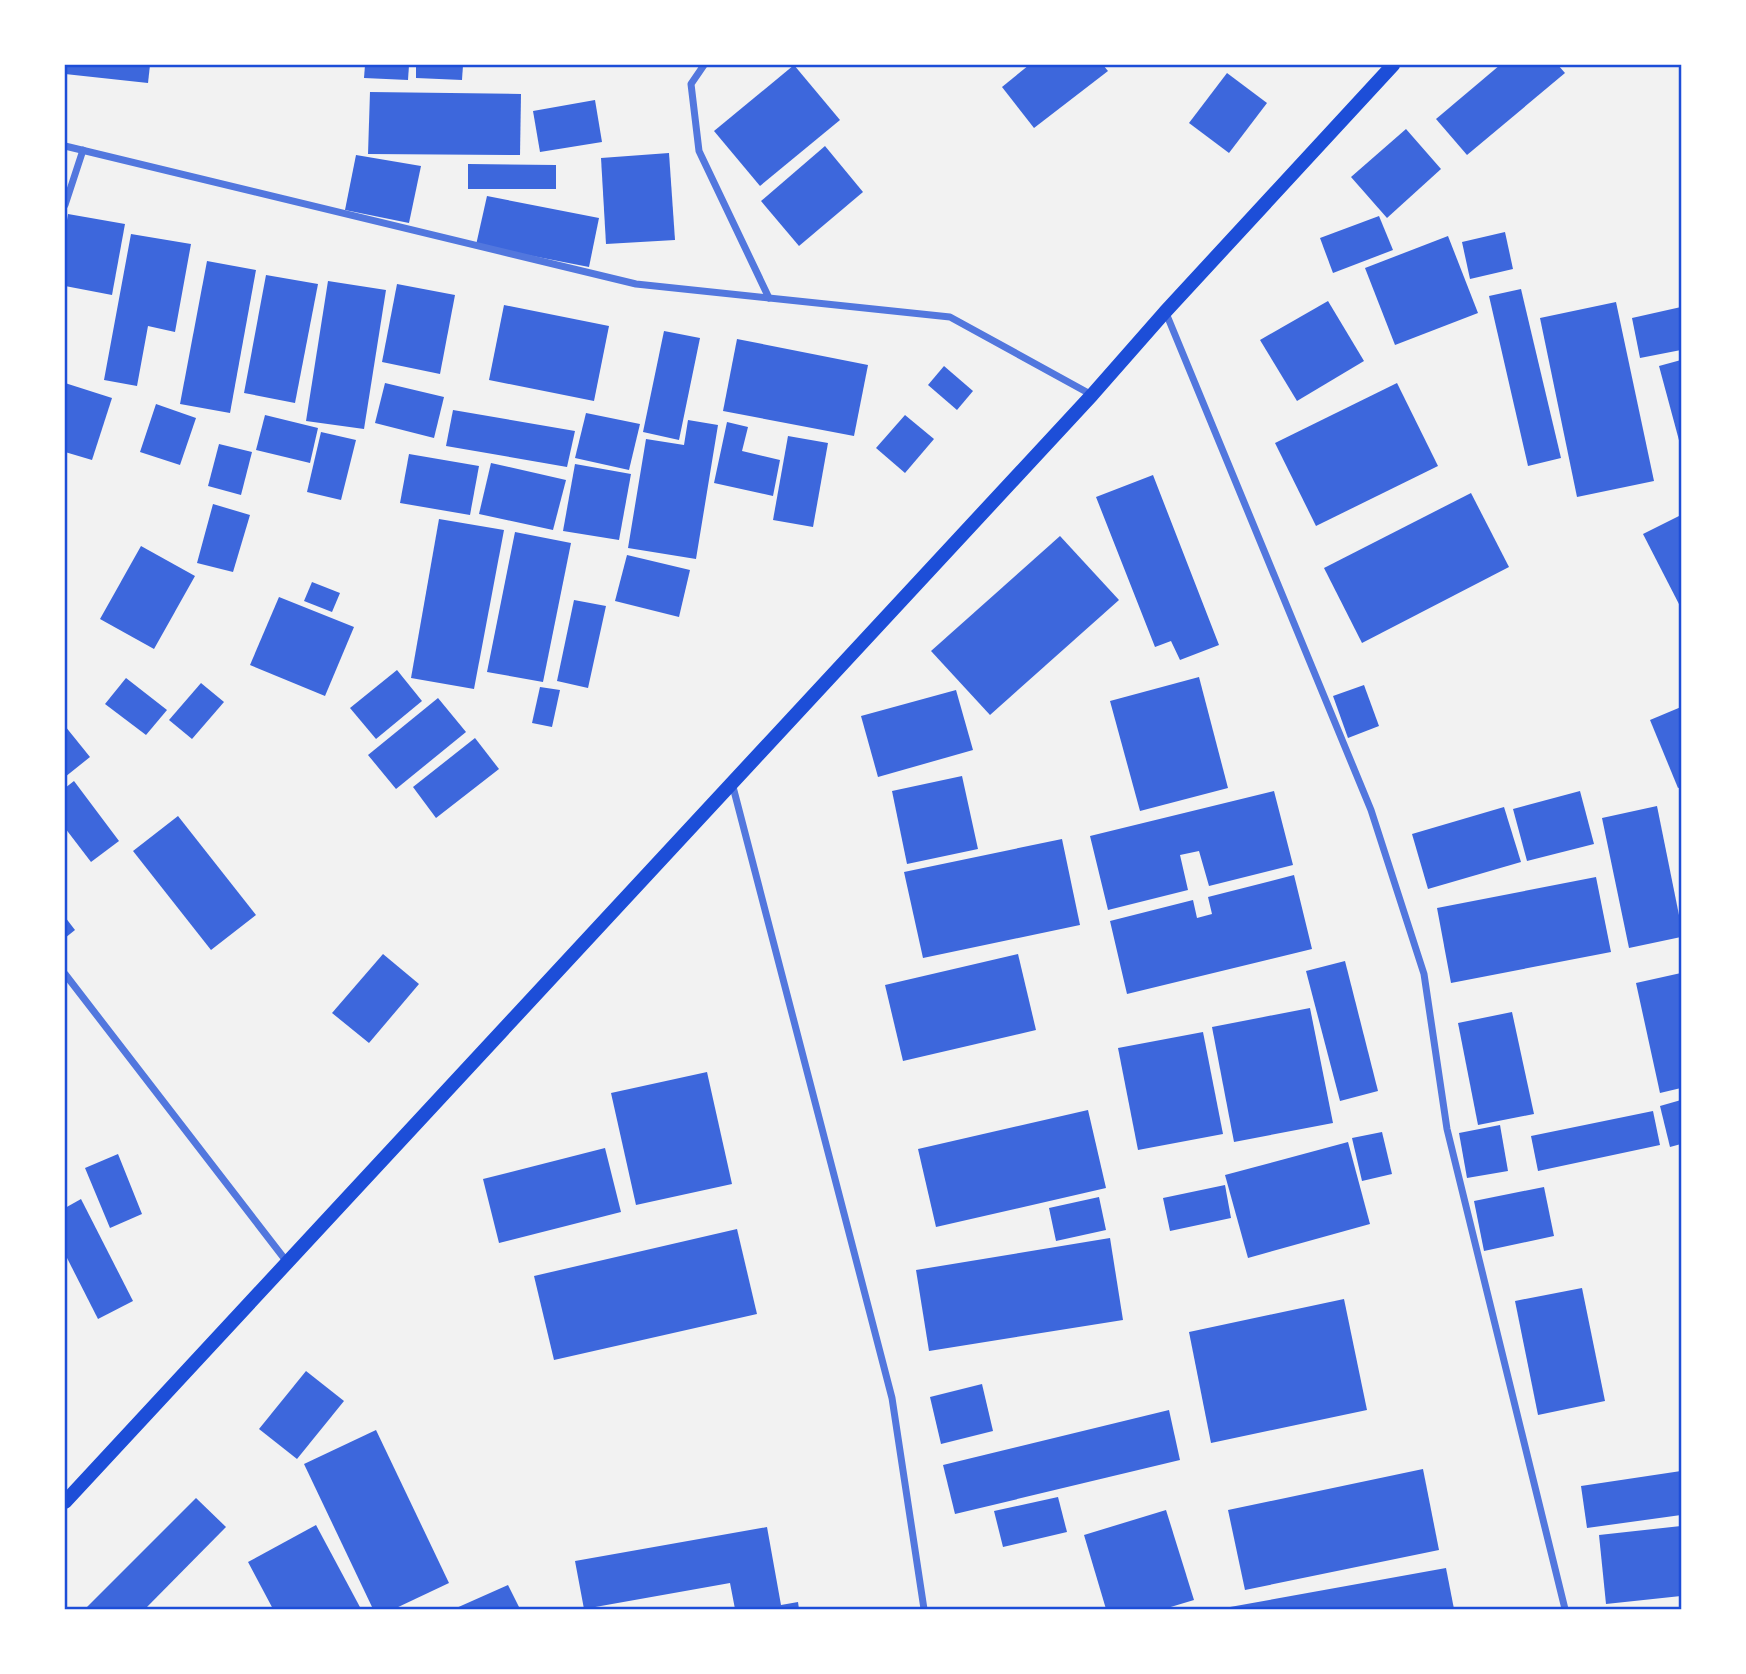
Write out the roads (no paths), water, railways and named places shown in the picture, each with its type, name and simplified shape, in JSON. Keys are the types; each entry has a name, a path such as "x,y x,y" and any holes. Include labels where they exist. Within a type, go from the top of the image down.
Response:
{"main road":[{"path":"65,1502 1092,396 1165,312 1393,65"}],"street":[{"path":"704,65 691,84 699,151 769,298"},
{"path":"65,146 636,284 950,317 1092,396"},
{"path":"65,205 83,150"},
{"path":"1165,312 1371,810 1424,974 1447,1129 1565,1609"},
{"path":"732,782 892,1398 924,1609"},
{"path":"65,974 287,1262"}]}
